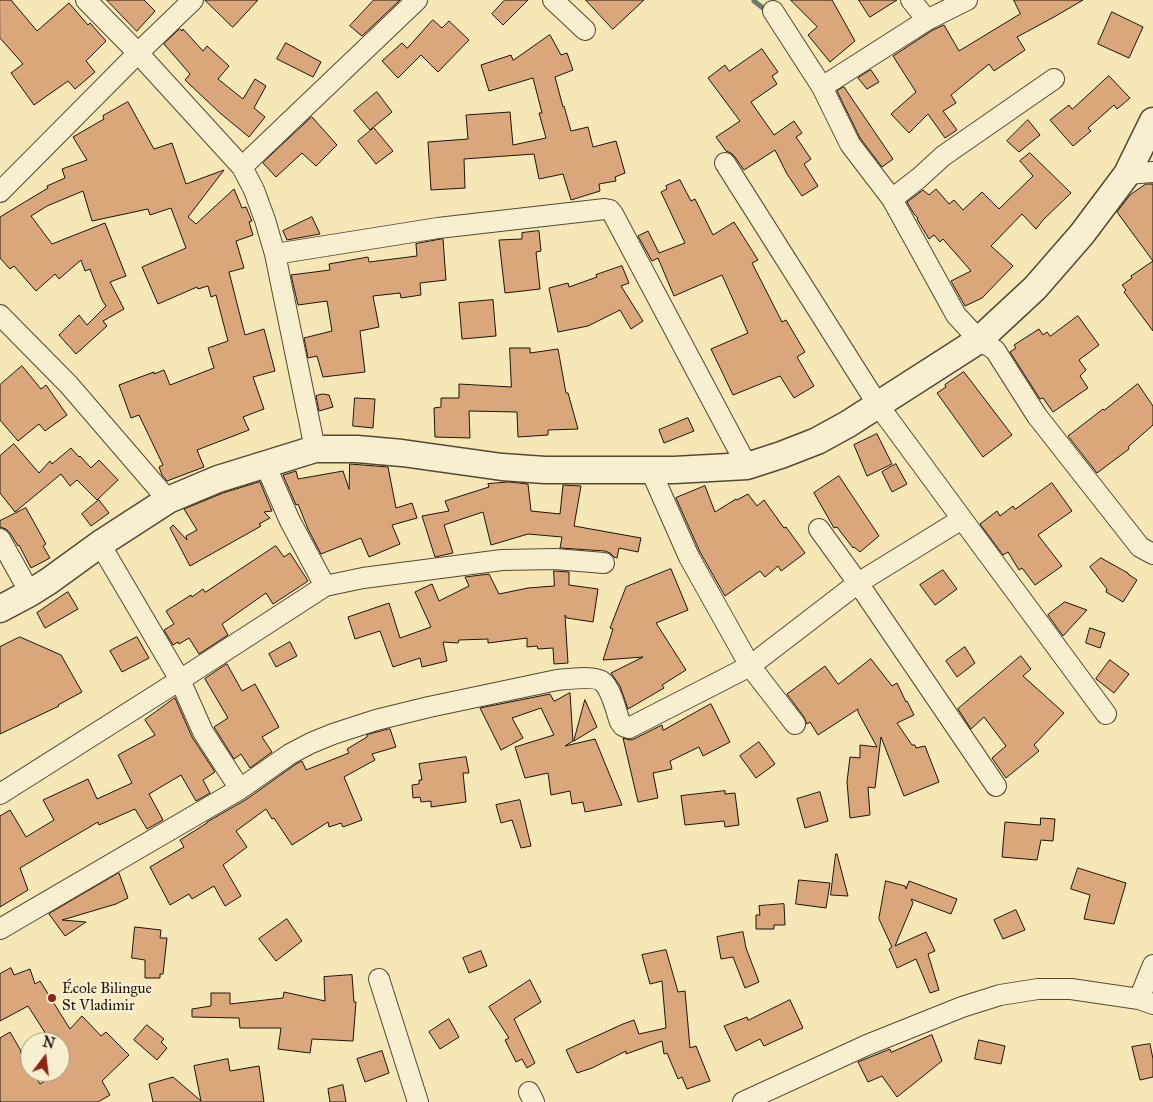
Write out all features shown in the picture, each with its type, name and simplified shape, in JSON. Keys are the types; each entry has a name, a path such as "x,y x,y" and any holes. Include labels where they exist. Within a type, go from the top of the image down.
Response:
{"street":[{"path":"86,0 138,53 242,167 254,190 275,254 315,450"},
{"path":"0,192 193,0"},
{"path":"242,167 417,0"},
{"path":"553,0 585,30"},
{"path":"911,0 927,20"},
{"path":"822,87 927,20 967,0"},
{"path":"773,12 822,87 850,144 892,199 956,315 979,340 995,350 1037,416 1140,546 1153,554"},
{"path":"892,199 943,156 1054,79"},
{"path":"0,609 49,581 100,544 168,500 218,479 315,450 357,449 402,453 502,468 651,471 747,466 817,441 848,424 979,340 1035,288 1082,234 1127,174 1153,121"},
{"path":"725,163 878,405 1106,714"},
{"path":"1127,174 1153,172"},
{"path":"275,254 438,228 605,209 610,210 747,466"},
{"path":"0,315 69,385 168,500"},
{"path":"265,464 290,521 325,586"},
{"path":"651,471 689,557 750,666 795,724"},
{"path":"0,929 240,789 290,754 333,734 376,720 558,680 578,678 602,681 608,690 620,722 623,726 629,728 750,666 858,583 962,519"},
{"path":"819,529 996,786"},
{"path":"0,539 30,593"},
{"path":"100,544 180,680 203,732 240,789"},
{"path":"0,794 325,586 363,578 502,560 555,559 604,563"},
{"path":"742,1102 867,1045 962,1007 1000,995 1038,989 1071,989 1146,1002 1153,965"},
{"path":"379,979 418,1102"}],"building":[{"path":"0,0 11,0 37,31 69,3 88,25 90,23 106,41 86,61 95,72 75,89 68,81 34,105 11,73 23,64 0,38"},
{"path":"107,0 144,0 155,11 137,31"},
{"path":"205,0 258,0 233,27"},
{"path":"374,0 400,0 362,36 350,26"},
{"path":"505,0 528,0 503,25 492,14"},
{"path":"586,0 644,0 613,29"},
{"path":"791,0 832,0 855,41 830,62 808,35 817,27"},
{"path":"859,0 897,0 870,17"},
{"path":"1014,0 1083,0 1017,37 1025,50 994,71 989,64 951,95 956,103 943,111 957,130 945,138 928,114 909,133 891,114 916,92 893,56 944,25 959,51 1020,14"},
{"path":"1112,12 1143,27 1129,58 1098,44"},
{"path":"433,20 442,28 449,21 469,40 438,72 421,55 398,78 382,61 402,43 407,48"},
{"path":"180,29 182,31 183,29 203,51 207,46 229,66 218,79 243,99 255,79 266,86 254,108 265,117 249,137 185,80 190,74 164,44"},
{"path":"550,35 561,55 567,53 573,70 555,77 571,131 588,127 593,147 616,141 625,173 615,177 616,181 599,184 600,191 571,200 563,174 539,179 534,154 464,159 465,188 431,190 428,142 468,139 466,115 510,112 513,145 546,138 539,113 542,113 533,78 489,91 481,65 511,55 513,60"},
{"path":"286,43 321,62 313,77 277,59"},
{"path":"762,49 778,72 772,76 777,84 751,102 774,135 794,121 802,133 796,137 811,159 804,164 818,186 802,196 787,174 775,150 744,170 735,157 726,151 716,137 740,121 708,78 725,65 729,71"},
{"path":"871,70 879,82 867,89 858,78"},
{"path":"1109,76 1130,98 1117,109 1114,105 1088,128 1091,131 1073,146 1050,120 1069,105 1072,109"},
{"path":"844,87 893,159 882,167 860,138 837,91"},
{"path":"377,92 392,112 370,130 354,111"},
{"path":"128,102 154,149 172,143 186,184 224,170 188,217 196,224 234,189 242,208 246,207 252,221 249,222 253,235 236,241 244,268 229,272 245,335 264,329 275,371 253,377 264,409 243,417 249,430 197,450 204,467 167,481 159,467 163,465 139,415 131,418 119,385 164,370 170,385 214,368 208,348 228,341 216,295 211,297 208,286 198,289 197,287 158,304 142,267 186,248 171,208 150,215 148,209 92,221 83,191 47,206 31,216 52,244 105,223 126,276 110,282 124,309 103,321 107,326 76,354 59,335 79,315 87,325 106,306 90,269 85,271 81,260 59,279 55,274 36,291 14,266 10,269 0,258 0,217 48,188 47,186 65,178 62,169 87,160 73,137 104,119 103,116"},
{"path":"312,117 337,145 316,166 302,153 276,177 263,163"},
{"path":"1028,120 1040,135 1019,152 1007,141"},
{"path":"374,128 393,151 376,164 358,141"},
{"path":"1030,153 1071,193 1036,229 1022,214 991,246 1013,266 982,298 965,306 951,281 971,271 943,239 940,242 934,235 929,239 907,202 923,190 929,195 936,189 949,204 954,200 963,210 982,192 999,209 1033,176 1020,161"},
{"path":"680,180 691,201 695,199 713,235 734,222 758,260 752,263 782,322 786,320 805,352 797,357 814,386 794,398 780,376 733,395 711,349 748,333 722,275 674,296 658,258 652,261 638,236 648,231 659,253 685,243 661,192 667,189 666,186"},
{"path":"1146,184 1153,184 1153,261 1117,212 1130,195"},
{"path":"312,217 320,234 287,240 283,231"},
{"path":"539,231 541,251 536,252 540,289 505,293 499,240 522,239 522,233"},
{"path":"443,239 446,280 420,283 421,295 401,298 400,293 373,296 379,327 360,331 365,372 323,377 317,356 308,358 304,338 332,331 327,301 298,305 291,275 330,270 329,264 368,257 369,262 417,256 416,244"},
{"path":"1153,261 1153,331 1124,292 1126,290 1122,285 1132,278 1131,276"},
{"path":"622,266 629,283 621,286 643,321 631,329 620,310 588,326 558,332 549,288 568,283 569,287"},
{"path":"493,300 496,336 462,339 459,303"},
{"path":"1078,316 1099,345 1079,360 1086,370 1080,376 1088,388 1053,412 1043,398 1040,399 1010,352 1016,348 1014,345 1039,329 1043,335 1047,332 1050,336"},
{"path":"510,348 530,348 530,353 558,349 566,393 568,393 578,429 548,430 548,435 518,437 517,412 469,411 470,438 435,437 434,408 441,407 441,398 459,398 459,384 511,387"},
{"path":"22,366 41,389 46,385 67,415 45,431 39,424 18,441 0,420 0,385"},
{"path":"964,372 1012,435 983,457 937,393"},
{"path":"1138,384 1153,406 1153,425 1128,447 1129,449 1097,473 1068,436"},
{"path":"329,395 333,407 319,411 316,396"},
{"path":"355,398 375,399 373,428 353,426"},
{"path":"688,418 694,431 664,443 659,430"},
{"path":"877,434 892,464 867,476 854,445"},
{"path":"14,444 39,473 50,461 52,464 71,448 91,468 99,460 118,480 97,500 77,480 70,486 61,474 15,512 0,493 0,456"},
{"path":"350,464 388,467 396,508 412,503 417,518 392,525 400,544 369,557 361,538 321,554 283,475 296,471 298,479 343,471 349,489"},
{"path":"896,464 907,484 892,492 882,472"},
{"path":"839,476 879,536 860,552 853,548 837,527 834,528 814,493"},
{"path":"260,482 272,511 264,512 270,518 259,524 261,526 190,566 170,528 173,525 187,540 186,536 197,530 184,509 223,493"},
{"path":"509,482 528,484 531,511 560,514 563,485 581,486 574,526 641,538 638,552 619,548 617,558 605,551 560,548 562,537 528,534 491,545 483,512 444,525 453,553 435,557 422,516 449,511 445,501 489,487 488,484"},
{"path":"1052,483 1072,511 1038,535 1062,566 1035,585 1022,568 1019,570 1008,552 1003,555 980,524 997,511 1000,516 1013,506 1015,509"},
{"path":"705,486 715,512 748,494 757,506 764,500 805,553 781,571 778,566 765,577 760,571 725,596 700,552 676,498"},
{"path":"99,500 109,513 91,526 82,514"},
{"path":"26,508 46,544 43,546 50,558 31,568 19,545 10,533 0,527 0,521"},
{"path":"276,546 284,557 290,553 308,581 273,604 266,593 222,624 228,635 199,654 189,638 173,645 164,630 174,624 166,611 203,589 205,592"},
{"path":"1101,558 1137,580 1123,602 1106,592 1107,589 1090,567"},
{"path":"671,569 688,610 656,623 686,670 662,685 664,688 628,709 620,686 611,673 643,657 603,660 613,629 610,628 626,587"},
{"path":"943,570 957,589 935,605 920,585"},
{"path":"554,571 569,572 569,585 598,589 593,622 567,618 565,615 568,663 554,664 553,648 538,649 537,646 527,647 527,638 488,643 488,639 459,640 458,643 443,642 447,661 422,667 420,658 393,667 380,631 355,639 348,617 389,603 400,638 431,627 415,592 432,584 439,601 469,586 465,577 489,574 499,594 528,588 554,586"},
{"path":"68,592 78,609 45,628 37,613"},
{"path":"1065,602 1087,610 1063,636 1048,615"},
{"path":"1090,628 1105,633 1100,648 1086,643"},
{"path":"20,637 61,655 82,692 59,706 0,734 0,647"},
{"path":"137,637 149,658 122,672 110,651"},
{"path":"290,642 297,656 276,667 269,654"},
{"path":"965,647 975,663 957,677 946,661"},
{"path":"1021,656 1031,669 1023,676 1064,713 1034,745 1039,751 1006,778 992,758 1006,746 984,717 971,729 958,709"},
{"path":"871,659 892,686 897,683 907,701 914,715 897,723 912,745 915,745 916,748 925,746 939,782 904,796 881,737 875,788 868,787 870,815 850,818 847,782 850,757 860,758 860,745 877,747 858,709 818,735 810,722 807,724 787,694 825,666 838,684"},
{"path":"1110,660 1129,674 1114,693 1096,679"},
{"path":"227,664 242,691 255,684 279,727 262,737 272,752 250,768 241,754 234,759 214,727 228,718 205,679"},
{"path":"570,693 573,741 565,746 595,739 622,805 585,812 583,802 572,804 570,791 551,795 548,773 525,778 515,747 554,735 541,708 512,718 523,738 501,750 480,708 550,694 554,701"},
{"path":"175,698 192,737 215,772 203,780 210,793 196,801 181,775 149,794 163,820 147,829 135,809 99,825 98,822 20,868 28,890 0,907 0,816 10,810 26,837 54,820 43,800 88,779 97,799 132,783 118,755 155,735 145,720"},
{"path":"585,700 597,727 574,741"},
{"path":"711,704 730,742 703,756 699,747 670,761 672,769 653,773 658,798 638,802 623,738 634,739 662,725 663,730"},
{"path":"390,729 396,747 372,754 375,760 344,777 362,820 343,827 341,823 329,827 328,822 292,845 266,809 236,831 247,847 223,865 241,896 225,906 214,886 192,899 189,894 170,905 150,867 184,847 180,840 247,799 296,764 302,761 306,770 349,753 347,749 367,737 367,735"},
{"path":"759,742 775,764 756,778 740,756"},
{"path":"466,757 469,773 463,773 466,802 431,807 431,801 421,802 420,797 413,798 412,785 419,784 419,780 422,780 419,764"},
{"path":"725,791 725,794 735,793 739,825 725,827 724,821 685,825 681,796"},
{"path":"820,792 828,821 805,828 797,799"},
{"path":"520,800 531,846 521,848 512,820 501,823 496,805"},
{"path":"1041,818 1055,819 1053,841 1041,840 1037,860 1002,857 1005,822 1040,825"},
{"path":"837,854 848,896 831,895"},
{"path":"1078,868 1126,883 1114,924 1084,919 1090,895 1071,889"},
{"path":"119,873 128,898 116,904 62,920 86,922 65,936 49,914"},
{"path":"799,880 830,883 826,908 796,904"},
{"path":"886,881 905,886 906,889 909,881 957,899 951,914 911,899 913,903 895,946 926,932 935,951 928,954 939,990 930,993 916,959 897,968 889,949 892,947 879,919"},
{"path":"784,904 785,925 774,925 774,929 756,929 756,915 760,915 759,906"},
{"path":"1016,910 1025,930 1003,939 994,920"},
{"path":"287,919 302,941 276,961 259,939"},
{"path":"135,927 161,930 160,938 167,938 163,974 160,974 160,978 145,978 145,960 132,958"},
{"path":"743,932 746,948 759,982 745,988 733,957 721,959 717,937"},
{"path":"666,950 678,992 685,991 690,1048 696,1046 710,1081 687,1089 682,1077 678,1079 667,1053 664,1054 662,1041 626,1054 626,1051 592,1068 577,1073 566,1050 634,1020 639,1034 666,1028 662,981 650,984 642,955"},
{"path":"481,951 487,966 469,973 463,958"},
{"path":"11,968 14,975 30,969 35,984 40,981 70,1029 82,1016 101,1036 106,1032 129,1055 102,1081 110,1095 98,1102 0,1102 0,1038 10,1032 20,1049 20,1082 39,1082 40,1084 43,1082 70,1082 70,1032 45,1032 28,1006 0,1021 0,974"},
{"path":"352,975 354,1002 356,1002 353,1041 312,1039 310,1053 278,1049 281,1028 240,1028 239,1018 192,1017 192,1009 211,1006 211,993 230,993 230,1004 283,998 284,992 325,1001 324,977"},
{"path":"530,980 541,1002 514,1019 535,1063 527,1068 522,1059 516,1062 505,1040 509,1038 489,1007"},
{"path":"790,1000 803,1028 764,1046 760,1039 736,1051 724,1026 747,1017 748,1020"},
{"path":"449,1019 459,1037 440,1049 429,1032"},
{"path":"147,1025 164,1039 161,1042 167,1048 157,1060 134,1040"},
{"path":"932,1035 942,1061 897,1097 882,1076 868,1082 858,1062 890,1049 891,1052"},
{"path":"979,1040 1005,1046 1001,1064 975,1059"},
{"path":"1150,1044 1153,1059 1153,1077 1140,1080 1132,1047"},
{"path":"382,1051 389,1073 365,1082 357,1059"},
{"path":"228,1059 230,1071 259,1066 264,1102 153,1102 149,1084 173,1077 201,1101 194,1066"},
{"path":"343,1085 346,1102 330,1102 328,1089"}],"waterway":[{"path":"754,1 768,12"}],"place":[{"name":"École Bilingue St Vladimir","path":"52,998"}]}
